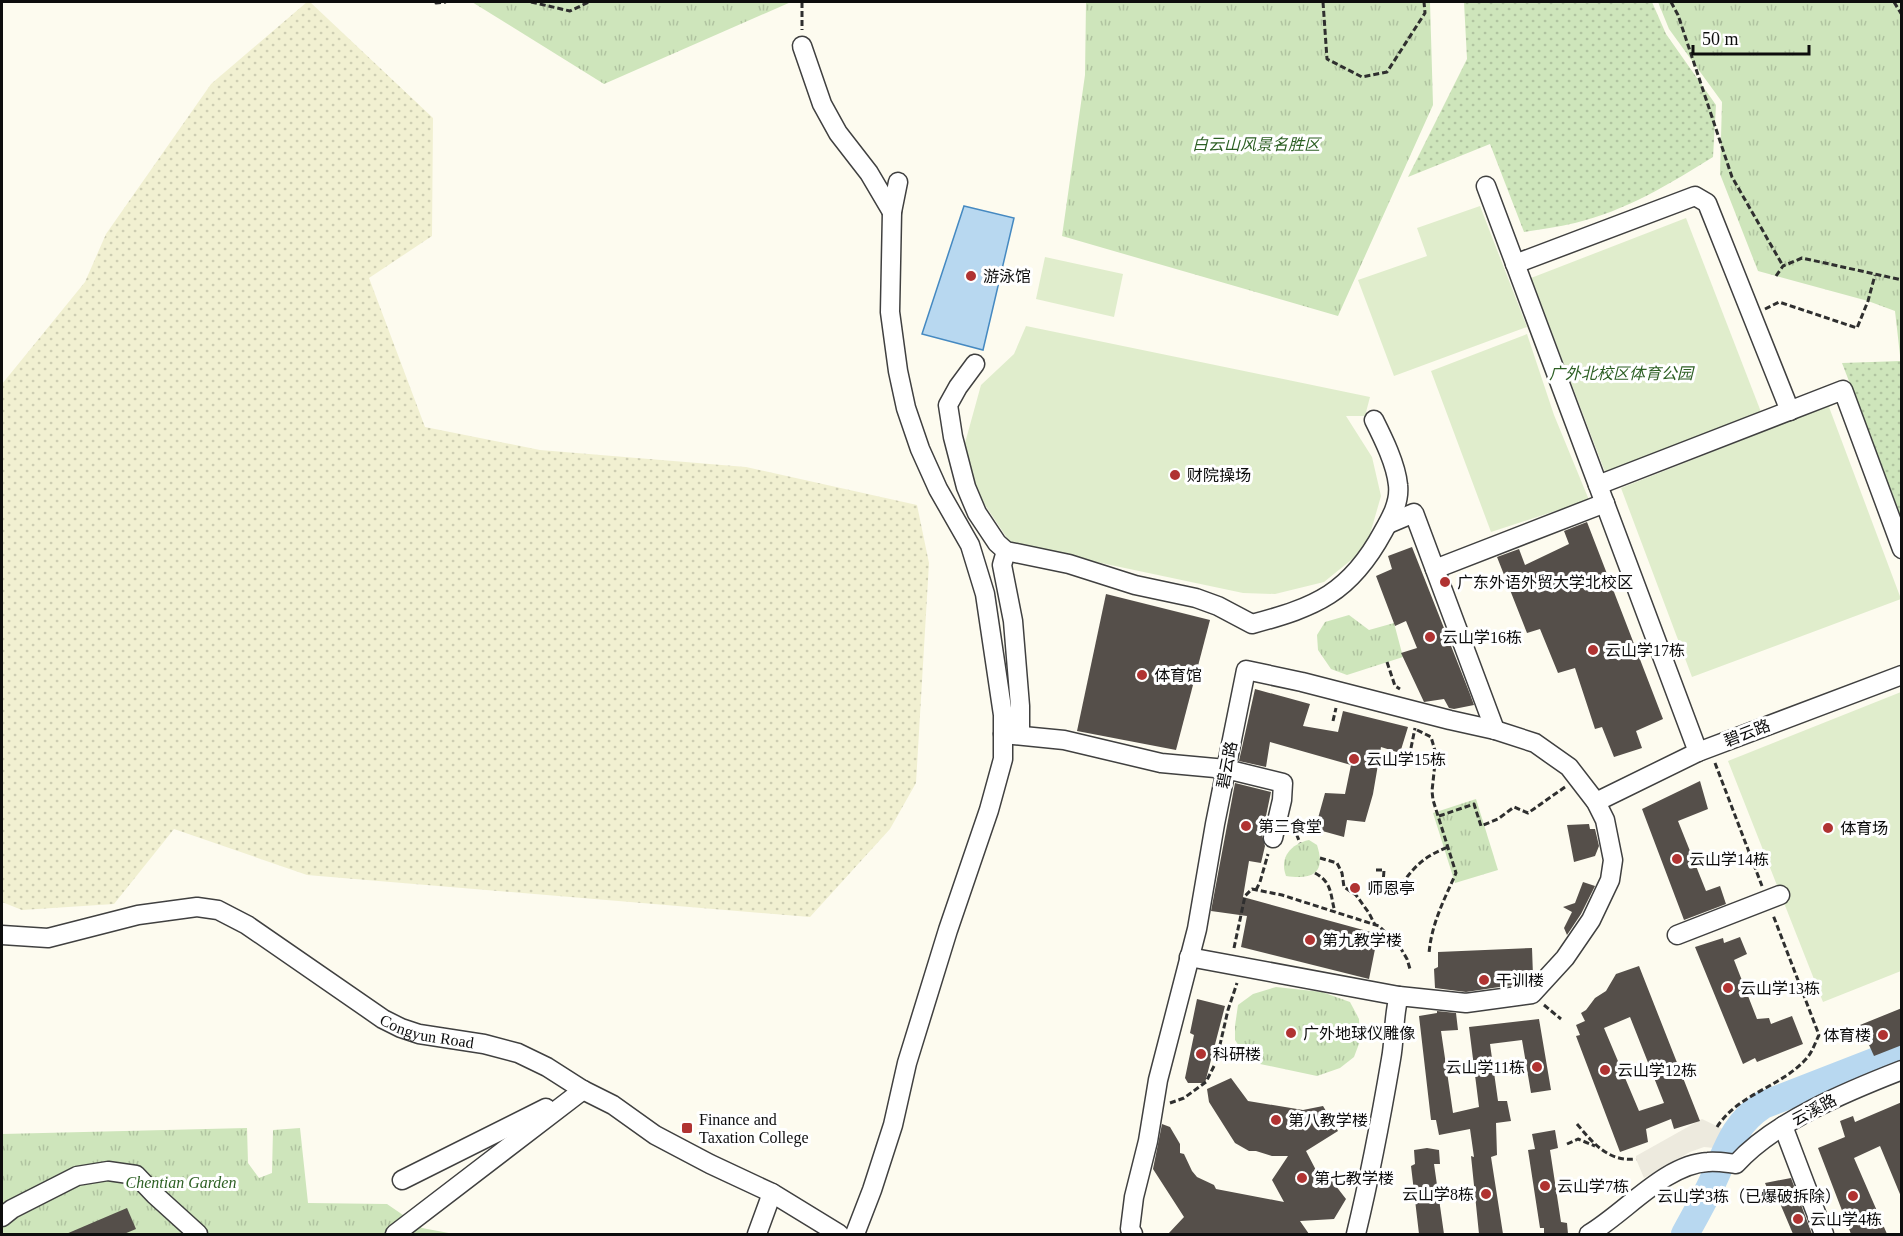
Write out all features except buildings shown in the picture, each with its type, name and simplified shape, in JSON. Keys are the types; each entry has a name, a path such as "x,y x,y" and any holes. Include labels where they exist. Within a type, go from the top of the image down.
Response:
{"street":[{"path":"802,46 822,104 838,133 869,173 892,212"},
{"path":"897,182 892,212 890,312 898,371 906,408 920,449 938,489 970,545 982,584 996,655 1004,715 1012,735"},
{"path":"1486,186 1598,485 1703,750"},
{"path":"1515,264 1695,196 1707,203 1790,411"},
{"path":"975,364 948,405 953,437 966,487 977,513 997,543 1006,551 1069,564 1135,585 1196,598 1218,606 1252,624 1312,605 1335,590 1364,564 1388,524 1396,505 1398,484 1388,446 1374,420"},
{"path":"1598,485 1843,390 1902,549"},
{"path":"1435,569 1605,503"},
{"path":"1388,524 1414,513 1495,730"},
{"path":"855,1234 873,1190 893,1125 907,1063 948,930 989,810 1020,706 1013,621 1002,565 1006,551"},
{"name":"碧云路","path":"1133,1234 1131,1229 1134,1197 1148,1141 1158,1080 1197,929 1246,670 1302,682 1417,721 1495,730 1535,743 1569,767 1596,802 1605,820 1613,860 1610,880 1591,920 1565,958 1532,994"},
{"name":"碧云路","path":"1596,802 1703,750 1902,675"},
{"path":"1012,735 1064,740 1161,763 1226,769 1283,783 1282,800 1273,838"},
{"path":"1677,935 1774,897"},
{"name":"Congyun Road","path":"2,935 48,938 158,911 197,907 218,910 247,925 401,1028 419,1034 484,1044 518,1053 613,1105 655,1135 772,1193 839,1234"},
{"path":"1189,957 1399,996 1466,1003 1532,994"},
{"path":"1356,1234 1381,1119 1394,1045 1396,1007 1399,996"},
{"name":"云溪路","path":"1590,1234 1682,1167 1707,1162 1736,1164 1744,1155 1783,1126 1846,1092 1902,1070"},
{"path":"402,1180 583,1090"},
{"path":"395,1234 583,1090"},
{"path":"1783,1126 1824,1234"},
{"path":"2,1217 12,1209 77,1176 108,1171 136,1175 198,1234"},
{"path":"757,1234 772,1193"}],"path":[{"path":"436,2 446,2"},
{"path":"531,2 570,11 589,2"},
{"path":"802,2 802,46"},
{"path":"1323,2 1327,59 1362,77 1387,72 1425,13 1424,2"},
{"path":"1671,2 1678,15 1732,177 1783,266"},
{"path":"1893,2 1902,15"},
{"path":"1776,276 1783,266 1803,258 1902,280"},
{"path":"1752,315 1779,302 1857,328 1875,275"},
{"path":"1387,662 1395,686 1411,699 1417,721 1431,737 1436,754 1432,791 1456,873 1437,915 1430,943 1430,954"},
{"path":"1411,748 1417,721"},
{"path":"1703,750 1774,897 1819,1035 1808,1058 1790,1073 1735,1108 1717,1127"},
{"path":"1439,816 1474,804 1481,826 1498,819 1514,807 1528,813 1566,786"},
{"path":"1256,890 1273,838"},
{"path":"1376,870 1384,870 1385,894 1394,895 1412,869 1425,858 1449,847"},
{"path":"1320,858 1337,863 1342,873 1344,887 1356,895 1376,925"},
{"path":"1315,873 1324,878 1330,888 1335,913"},
{"path":"1153,1108 1184,1098 1206,1082 1216,1062 1236,966 1245,896 1252,889 1282,895 1376,925 1400,947 1410,969"},
{"path":"1532,994 1562,1019"},
{"path":"1576,1124 1605,1154 1625,1160 1636,1159"},
{"path":"1567,1144 1578,1139 1596,1146"}],"green space":[{"path":"307,2 310,2 433,118 432,236 369,278 425,427 540,450 746,467 917,505 929,563 916,783 890,829 810,917 307,875 174,829 114,904 22,910 2,902 2,384 85,282 106,234 211,84"},
{"path":"472,2 791,2 604,84"},
{"name":"白云山风景名胜区","path":"1086,2 1430,2 1433,105 1338,316 1062,236 1085,75"},
{"path":"1464,2 1652,2 1666,34 1716,105 1713,157 1664,187 1612,211 1575,223 1524,232 1490,144 1408,177 1467,59"},
{"path":"1658,2 1901,2 1901,364 1895,311 1868,301 1758,271 1720,174 1722,102 1669,29"},
{"path":"1480,206 1527,327 1394,376 1358,280 1427,256 1417,228"},
{"name":"广外北校区体育公园","path":"1686,218 1761,412 1605,472 1531,278"},
{"path":"1045,257 1123,274 1114,317 1036,299"},
{"name":"财院操场","path":"1026,326 1370,397 1365,416 1346,416 1372,457 1381,496 1366,548 1324,582 1275,594 1243,593 1011,544 977,493 965,443 981,385 1014,354"},
{"path":"1527,334 1554,415 1589,500 1491,532 1431,371"},
{"path":"1901,361 1901,517 1842,363"},
{"path":"1838,402 1829,407 1901,599 1692,677 1621,488"},
{"path":"1349,615 1369,630 1394,623 1403,657 1347,675 1331,669 1318,650 1317,635 1325,622"},
{"name":"体育场","path":"1901,692 1901,971 1823,1002 1728,761"},
{"path":"1476,799 1498,870 1455,883 1433,813"},
{"path":"1309,840 1317,845 1319,855 1320,862 1315,873 1304,877 1286,876 1284,863 1288,852"},
{"path":"1276,987 1322,992 1350,1002 1359,1019 1360,1041 1354,1057 1340,1068 1317,1076 1260,1064 1243,1052 1235,1040 1238,1005 1253,994"},
{"name":"Chentian Garden","path":"247,1128 248,1163 259,1178 272,1173 273,1130 300,1128 308,1203 387,1204 422,1228 454,1234 2,1234 2,1134"}],"shaded area":[{"path":"1702,1119 1725,1130 1714,1148 1704,1147 1690,1152 1644,1178 1636,1156"}],"water":[{"name":"游泳馆","path":"964,206 1014,218 983,350 922,334"}],"waterway":[{"path":"1685,1234 1731,1140 1752,1113 1763,1105 1902,1051"}],"place":[{"name":"游泳馆","path":"971,276"},
{"name":"财院操场","path":"1175,475"},
{"name":"广东外语外贸大学北校区","path":"1445,582"},
{"name":"云山学16栋","path":"1430,637"},
{"name":"云山学17栋","path":"1593,650"},
{"name":"体育馆","path":"1142,675"},
{"name":"云山学15栋","path":"1354,759"},
{"name":"第三食堂","path":"1246,826"},
{"name":"体育场","path":"1828,828"},
{"name":"云山学14栋","path":"1677,859"},
{"name":"师恩亭","path":"1355,888"},
{"name":"第九教学楼","path":"1310,940"},
{"name":"干训楼","path":"1484,980"},
{"name":"云山学13栋","path":"1728,988"},
{"name":"广外地球仪雕像","path":"1291,1033"},
{"name":"体育楼","path":"1883,1035"},
{"name":"科研楼","path":"1201,1054"},
{"name":"云山学11栋","path":"1537,1067"},
{"name":"云山学12栋","path":"1605,1070"},
{"name":"第八教学楼","path":"1276,1120"},
{"name":"Finance and Taxation College","path":"687,1128"},
{"name":"第七教学楼","path":"1302,1178"},
{"name":"云山学7栋","path":"1545,1186"},
{"name":"云山学8栋","path":"1486,1194"},
{"name":"云山学3栋（已爆破拆除）","path":"1853,1196"},
{"name":"云山学4栋","path":"1798,1219"}]}
